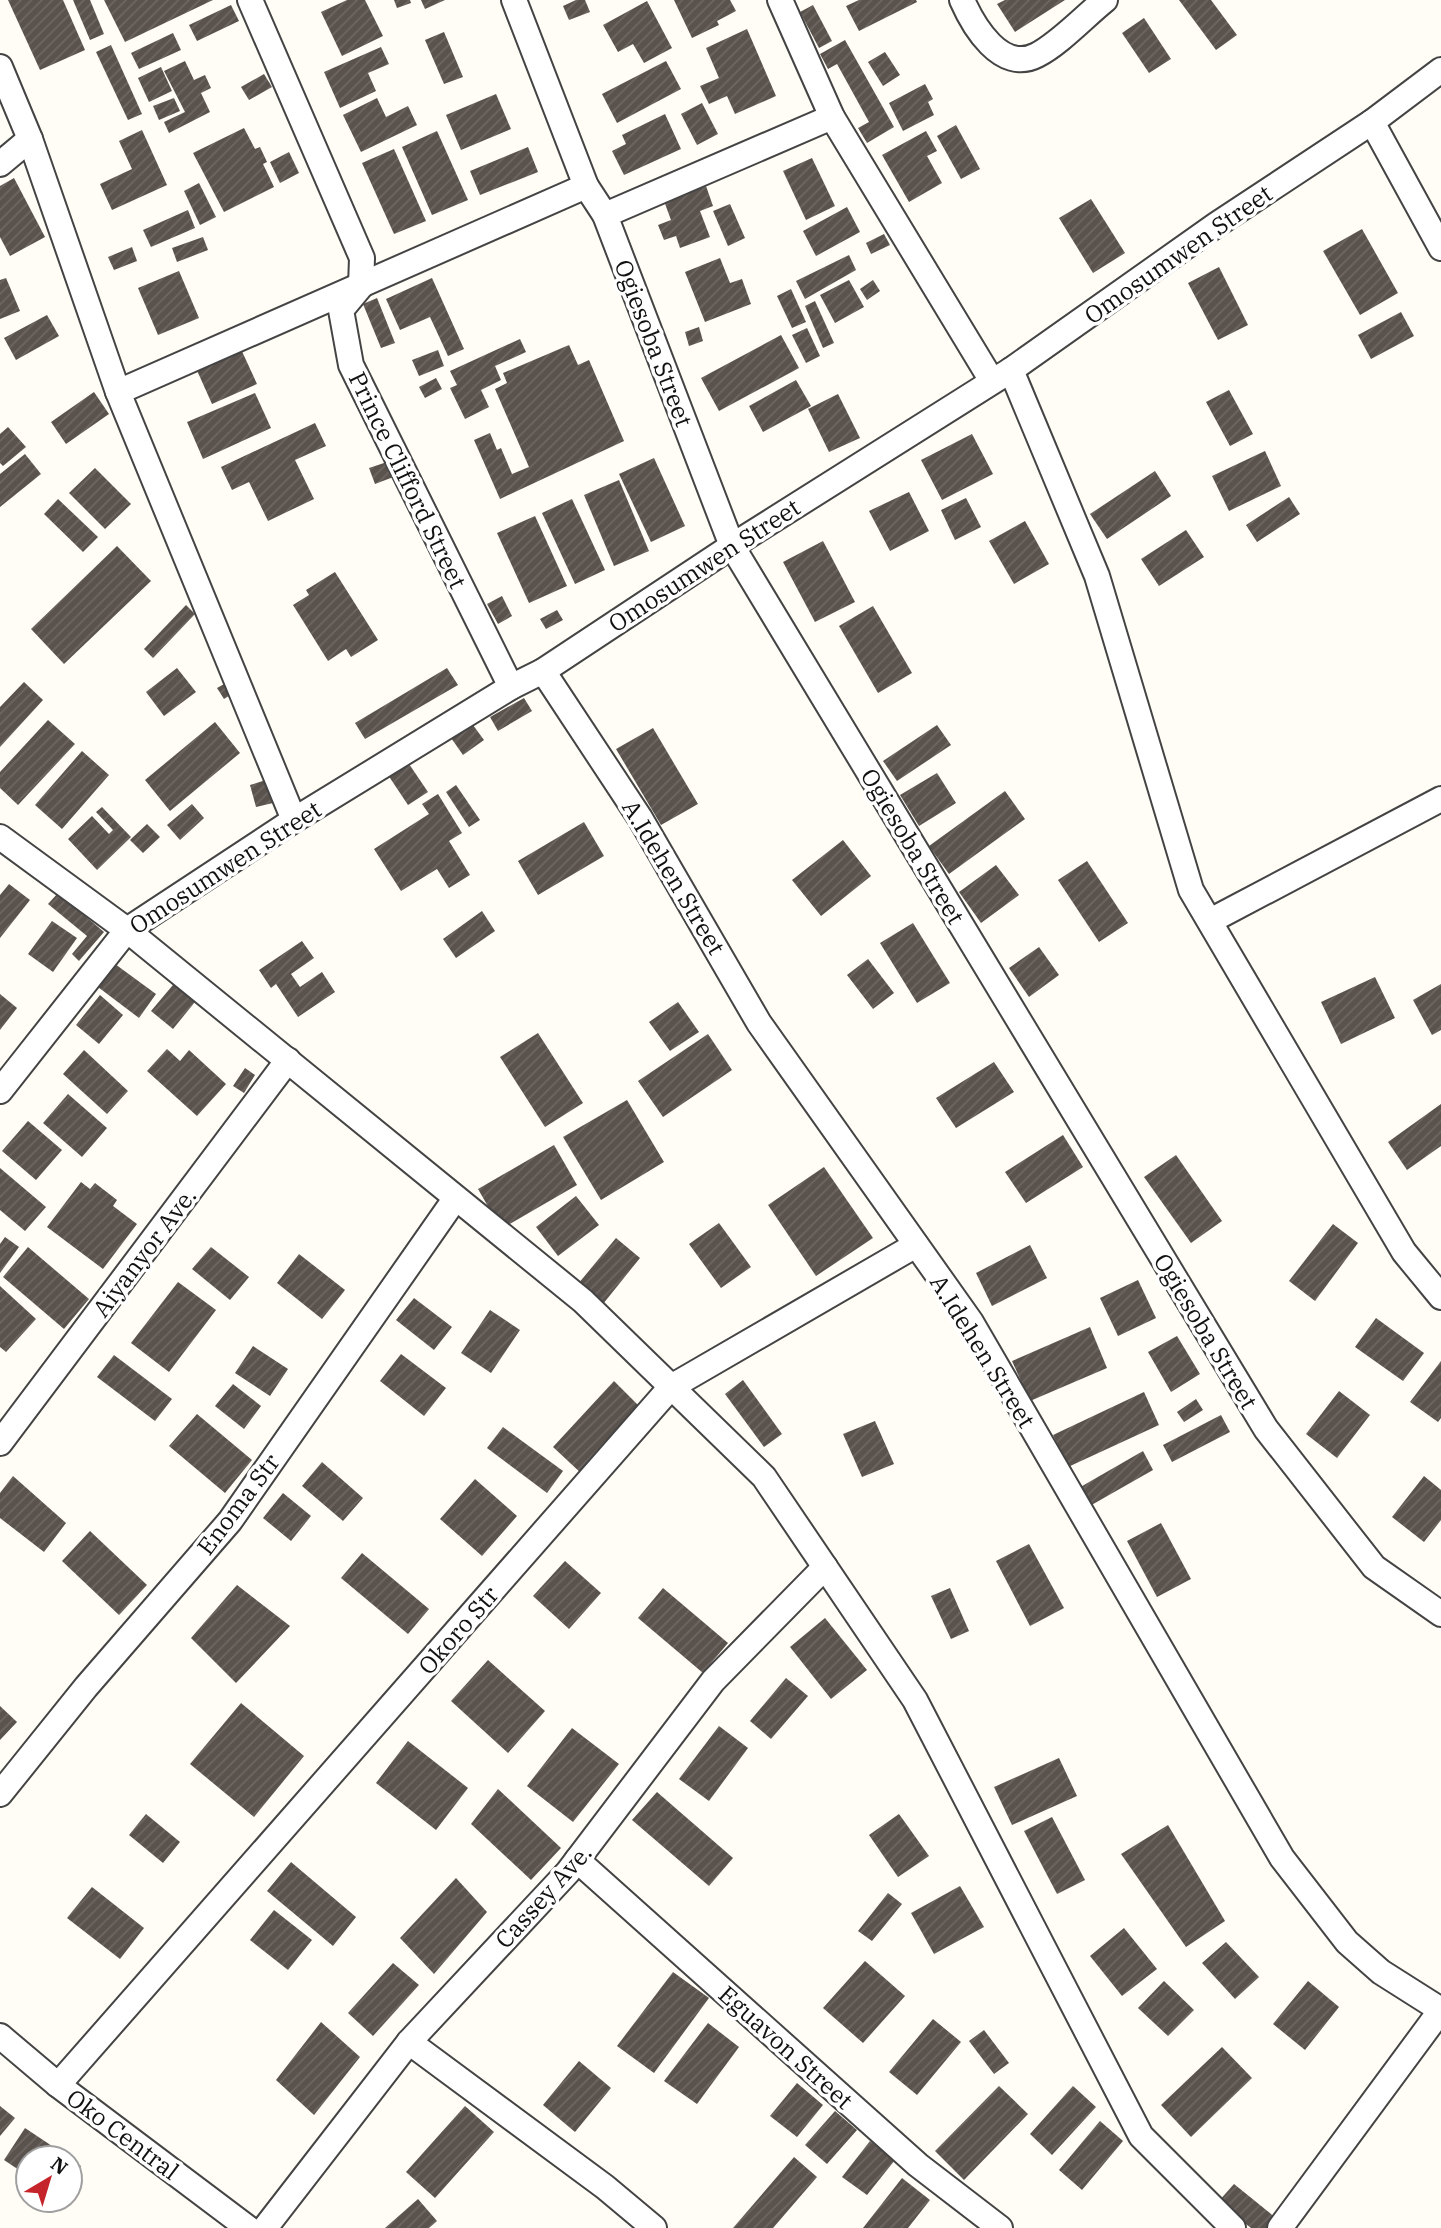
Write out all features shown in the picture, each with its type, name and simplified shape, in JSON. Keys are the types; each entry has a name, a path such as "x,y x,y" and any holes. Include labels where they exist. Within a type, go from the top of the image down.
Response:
{"street":[{"path":"250,0 362,258 360,286"},
{"name":"Ogiesoba Street","path":"514,0 586,186 605,215 732,546 1266,1429 1374,1567 1441,1614"},
{"path":"780,0 832,117 1002,376 1097,576 1191,890 1405,1252 1441,1297"},
{"path":"962,0 973,26 992,48 1012,58 1035,57 1105,0"},
{"path":"0,67 30,139 118,392 294,820"},
{"name":"Omosumwen Street","path":"0,1091 127,929 294,820 511,687 543,671 732,546 1002,376 1216,225 1372,122 1441,70"},
{"path":"605,215 832,117"},
{"path":"1372,122 1441,248"},
{"path":"0,164 30,139"},
{"path":"118,392 586,186"},
{"name":"Prince Clifford Street","path":"360,286 341,310 351,365 511,687"},
{"name":"A.Idehen Street","path":"543,671 640,818 759,1023 971,1322 1282,1857 1347,1942 1381,1972 1441,2010"},
{"path":"1210,921 1441,799"},
{"path":"0,837 127,929 583,1301 764,1477 915,1700 1141,2136 1233,2228"},
{"name":"Aiyanyor Ave.","path":"0,1443 288,1060"},
{"name":"Enoma Str","path":"0,1794 86,1686 230,1521 455,1199"},
{"name":"Okoro Str","path":"58,2085 671,1387 916,1245"},
{"name":"Cassey Ave.","path":"265,2228 409,2042 577,1860 713,1681 825,1567"},
{"name":"Eguavon Street","path":"577,1860 918,2165 1000,2228"},
{"path":"1280,2228 1441,2010"},
{"name":"Oko Central","path":"0,2036 58,2085 248,2228"},
{"path":"409,2042 605,2187 654,2228"}],"building":[{"path":"8,0 63,0 85,50 40,70"},
{"path":"73,0 90,0 104,34 90,40"},
{"path":"104,0 213,0 125,42"},
{"path":"347,0 365,0 383,36 342,56 321,12"},
{"path":"394,0 410,0 411,3 397,8"},
{"path":"421,0 445,0 425,9"},
{"path":"576,0 585,0 590,12 569,20 563,6"},
{"path":"674,0 730,0 736,11 717,21 719,25 692,38"},
{"path":"859,0 917,2 859,31 846,6"},
{"path":"1005,0 1065,0 1015,32 997,4"},
{"path":"1179,0 1211,0 1237,35 1216,50"},
{"path":"647,1 672,48 644,63 633,44 618,52 603,25"},
{"path":"231,5 239,21 197,41 189,25"},
{"path":"813,5 832,41 819,48 800,12"},
{"path":"1144,18 1171,59 1149,73 1122,33"},
{"path":"747,29 776,96 735,114 727,96 709,104 700,86 719,78 706,48"},
{"path":"444,32 463,77 444,84 425,40"},
{"path":"173,33 181,50 139,69 131,53"},
{"path":"845,40 894,127 867,143 858,128 869,122 837,64 828,69 820,54"},
{"path":"111,45 142,114 128,120 96,52"},
{"path":"381,47 389,64 368,73 376,91 340,108 324,72"},
{"path":"885,52 900,75 883,86 868,62"},
{"path":"185,61 194,80 205,75 211,88 201,93 210,112 169,133 164,122 185,112 164,71"},
{"path":"666,61 681,89 617,123 602,94"},
{"path":"161,67 172,91 149,102 138,78"},
{"path":"264,74 272,87 249,100 241,87"},
{"path":"925,84 933,99 928,102 934,115 903,131 889,103"},
{"path":"496,94 511,129 461,150 446,115"},
{"path":"174,98 180,111 159,120 153,106"},
{"path":"377,98 386,117 408,106 417,125 361,152 343,115"},
{"path":"702,103 718,134 697,145 681,114"},
{"path":"665,114 681,149 624,175 612,151 626,144 622,135"},
{"path":"956,125 980,169 961,179 937,136"},
{"path":"244,128 255,149 260,147 267,162 263,164 274,187 224,212 193,153"},
{"path":"142,130 167,185 112,210 100,184 132,169 119,141"},
{"path":"437,131 468,200 432,215 402,147"},
{"path":"926,131 937,151 927,156 942,183 909,202 882,155"},
{"path":"528,147 538,172 480,195 470,171"},
{"path":"394,149 426,221 394,234 362,163"},
{"path":"289,152 299,173 280,183 270,162"},
{"path":"812,158 835,206 806,220 783,171"},
{"path":"14,178 45,237 10,256 0,237 0,186"},
{"path":"199,183 216,217 200,225 184,191"},
{"path":"706,186 713,206 700,211 710,237 680,248 676,236 664,240 658,225 671,220 664,201"},
{"path":"1091,199 1125,253 1093,273 1059,218"},
{"path":"730,204 745,238 728,246 713,211"},
{"path":"847,207 860,232 816,256 803,231"},
{"path":"188,210 195,228 151,247 143,230"},
{"path":"1362,229 1398,293 1360,315 1323,251"},
{"path":"884,234 890,245 871,254 866,243"},
{"path":"203,237 208,250 177,262 172,248"},
{"path":"132,247 137,261 114,270 108,257"},
{"path":"849,255 856,270 805,299 796,281"},
{"path":"720,258 730,283 742,279 751,304 705,322 685,272"},
{"path":"1219,267 1248,325 1218,340 1188,283"},
{"path":"179,271 199,318 158,335 138,288"},
{"path":"6,278 20,311 0,319 0,280"},
{"path":"432,278 464,349 448,356 430,317 400,330 386,299"},
{"path":"849,280 864,307 835,323 820,295"},
{"path":"873,280 880,291 867,300 860,289"},
{"path":"791,289 806,322 792,328 777,296"},
{"path":"377,298 395,343 381,348 363,304"},
{"path":"815,301 834,343 823,348 805,306"},
{"path":"1401,312 1414,336 1371,359 1358,335"},
{"path":"47,315 59,336 16,360 4,338"},
{"path":"699,327 703,341 689,346 685,332"},
{"path":"807,328 820,356 806,363 792,335"},
{"path":"781,335 799,368 719,411 701,378"},
{"path":"520,339 526,352 495,366 501,380 481,390 489,407 465,419 450,388 457,385 450,371"},
{"path":"569,345 578,365 589,360 624,441 500,499 474,440 490,433 497,450 501,448 512,474 529,467 495,389 507,383 503,373"},
{"path":"240,347 257,384 212,404 195,366"},
{"path":"438,350 444,366 419,376 412,360"},
{"path":"436,378 442,389 425,398 419,387"},
{"path":"796,380 811,406 763,432 749,406"},
{"path":"1229,390 1253,434 1230,446 1206,402"},
{"path":"94,392 109,414 66,444 51,422"},
{"path":"255,393 271,428 203,459 187,422"},
{"path":"838,394 860,438 829,452 808,409"},
{"path":"315,423 326,446 295,460 314,499 268,521 249,482 232,490 221,467"},
{"path":"8,427 26,447 3,466 0,463 0,434"},
{"path":"972,434 993,474 942,500 921,460"},
{"path":"1265,451 1281,486 1229,511 1212,476"},
{"path":"25,454 41,474 0,507 0,474"},
{"path":"654,458 685,526 651,542 619,474"},
{"path":"390,461 396,476 375,484 369,468"},
{"path":"95,468 131,504 105,529 69,493"},
{"path":"1155,471 1171,496 1107,539 1090,514"},
{"path":"619,480 649,551 614,566 584,495"},
{"path":"909,492 929,531 890,551 869,511"},
{"path":"1289,497 1300,514 1257,542 1246,525"},
{"path":"966,498 981,527 955,540 941,510"},
{"path":"58,499 98,537 83,552 44,514"},
{"path":"572,499 605,570 575,584 542,513"},
{"path":"535,516 567,586 529,603 497,533"},
{"path":"1025,521 1049,564 1014,584 989,541"},
{"path":"1186,530 1204,557 1159,586 1141,559"},
{"path":"823,541 855,602 815,622 783,562"},
{"path":"117,546 151,581 64,664 31,629"},
{"path":"335,572 378,640 351,657 346,649 328,661 293,605 309,595 306,590"},
{"path":"502,596 512,616 498,624 487,604"},
{"path":"186,605 195,614 153,658 144,649"},
{"path":"873,606 912,673 878,693 839,626"},
{"path":"557,610 563,620 546,629 540,619"},
{"path":"177,668 196,692 164,716 146,692"},
{"path":"447,668 458,685 365,739 355,723"},
{"path":"24,682 43,700 0,747 0,707"},
{"path":"226,683 232,694 224,699 217,688"},
{"path":"524,698 532,711 498,731 490,717"},
{"path":"48,720 75,744 18,805 0,788 0,772"},
{"path":"470,721 484,740 463,755 449,735"},
{"path":"215,722 240,753 170,811 145,780"},
{"path":"937,725 951,745 897,781 883,761"},
{"path":"653,728 698,804 661,825 616,749"},
{"path":"82,751 109,775 62,829 35,805"},
{"path":"407,761 428,792 408,805 388,775"},
{"path":"937,773 956,803 919,826 900,795"},
{"path":"266,780 273,803 256,807 250,785"},
{"path":"456,785 480,820 469,827 446,792"},
{"path":"1005,791 1025,819 949,874 929,846"},
{"path":"438,794 462,833 449,841 470,875 449,888 437,869 401,891 374,849 429,814 422,804"},
{"path":"192,804 204,818 180,840 167,825"},
{"path":"102,807 131,837 97,870 68,839 92,816 109,834 113,830 96,812"},
{"path":"584,822 604,856 538,895 518,861"},
{"path":"147,824 160,837 143,853 130,840"},
{"path":"843,840 871,876 821,916 792,880"},
{"path":"1087,861 1128,923 1099,942 1058,880"},
{"path":"996,865 1019,895 981,923 959,892"},
{"path":"9,884 30,900 0,938 0,895"},
{"path":"58,893 104,932 79,961 72,954 87,936 48,904"},
{"path":"482,911 495,931 456,958 443,939"},
{"path":"52,921 77,938 53,972 28,954"},
{"path":"913,923 950,983 917,1003 880,943"},
{"path":"302,941 314,958 291,974 300,987 322,972 335,992 298,1017 276,984 271,988 259,970"},
{"path":"1039,947 1059,975 1029,997 1009,968"},
{"path":"868,959 894,993 873,1009 847,975"},
{"path":"115,964 156,994 139,1018 98,987"},
{"path":"1375,977 1395,1018 1341,1044 1321,1002"},
{"path":"178,979 199,997 173,1029 151,1011"},
{"path":"1441,984 1441,1030 1432,1035 1413,1000"},
{"path":"0,994 17,1008 0,1030"},
{"path":"100,995 123,1015 99,1044 76,1025"},
{"path":"678,1002 699,1032 670,1051 649,1022"},
{"path":"538,1033 583,1103 545,1127 500,1057"},
{"path":"708,1034 732,1070 663,1117 638,1081"},
{"path":"167,1049 180,1061 189,1050 226,1084 197,1116 147,1071"},
{"path":"84,1050 128,1091 107,1114 63,1074"},
{"path":"994,1062 1014,1092 956,1128 936,1098"},
{"path":"245,1068 255,1075 244,1093 233,1086"},
{"path":"68,1094 107,1128 82,1157 43,1123"},
{"path":"627,1100 664,1162 601,1200 563,1137"},
{"path":"1441,1104 1441,1146 1407,1170 1388,1142"},
{"path":"28,1121 62,1150 36,1180 2,1151"},
{"path":"1063,1135 1083,1167 1026,1203 1005,1172"},
{"path":"554,1145 577,1185 501,1229 478,1189"},
{"path":"1176,1155 1222,1221 1191,1243 1144,1177"},
{"path":"824,1167 873,1238 816,1276 768,1205"},
{"path":"0,1168 46,1207 25,1231 0,1210"},
{"path":"81,1182 90,1189 95,1183 117,1200 113,1206 137,1224 103,1269 47,1227"},
{"path":"576,1196 599,1225 558,1256 536,1227"},
{"path":"719,1223 751,1267 721,1288 689,1244"},
{"path":"1333,1224 1358,1243 1315,1301 1289,1281"},
{"path":"5,1237 19,1247 0,1273 0,1244"},
{"path":"616,1238 640,1258 603,1304 578,1284"},
{"path":"1030,1245 1047,1278 992,1306 976,1273"},
{"path":"28,1247 89,1299 64,1329 3,1277"},
{"path":"211,1247 249,1277 230,1300 192,1269"},
{"path":"299,1254 345,1290 322,1319 277,1283"},
{"path":"1138,1280 1156,1318 1118,1336 1100,1298"},
{"path":"178,1282 216,1310 169,1372 131,1343"},
{"path":"0,1286 36,1319 6,1352 0,1347"},
{"path":"414,1298 452,1327 434,1350 396,1320"},
{"path":"490,1310 520,1330 491,1373 461,1353"},
{"path":"1376,1318 1424,1353 1403,1381 1355,1347"},
{"path":"1090,1327 1107,1368 1030,1401 1012,1361"},
{"path":"1177,1336 1200,1374 1171,1392 1148,1352"},
{"path":"253,1346 288,1369 270,1396 235,1373"},
{"path":"401,1354 446,1388 424,1416 380,1381"},
{"path":"114,1355 172,1399 155,1421 97,1377"},
{"path":"1441,1361 1441,1418 1438,1422 1410,1402"},
{"path":"743,1380 782,1434 764,1447 725,1394"},
{"path":"614,1381 640,1407 583,1475 553,1447"},
{"path":"233,1384 261,1406 244,1429 215,1406"},
{"path":"1339,1391 1370,1415 1337,1458 1306,1434"},
{"path":"1144,1392 1159,1425 1068,1467 1053,1435"},
{"path":"1196,1399 1203,1410 1184,1422 1177,1412"},
{"path":"197,1414 252,1460 225,1493 169,1446"},
{"path":"1221,1415 1230,1432 1172,1462 1163,1445"},
{"path":"875,1421 894,1464 862,1477 843,1434"},
{"path":"503,1427 563,1471 547,1493 487,1448"},
{"path":"1143,1451 1153,1470 1088,1507 1077,1489"},
{"path":"322,1462 363,1498 343,1521 302,1486"},
{"path":"13,1476 66,1523 44,1552 0,1518 0,1493"},
{"path":"1424,1476 1441,1490 1441,1520 1424,1542 1392,1517"},
{"path":"475,1479 517,1516 482,1556 440,1519"},
{"path":"283,1493 311,1516 291,1541 263,1518"},
{"path":"1161,1523 1191,1579 1157,1597 1127,1541"},
{"path":"90,1531 147,1585 119,1615 62,1561"},
{"path":"1029,1544 1064,1608 1030,1626 996,1561"},
{"path":"362,1553 429,1609 408,1634 341,1578"},
{"path":"565,1561 601,1593 569,1629 533,1596"},
{"path":"237,1585 290,1626 236,1683 191,1638"},
{"path":"663,1588 728,1643 703,1673 638,1618"},
{"path":"950,1588 969,1631 951,1639 931,1596"},
{"path":"825,1618 867,1670 831,1699 790,1647"},
{"path":"488,1660 545,1711 508,1753 451,1701"},
{"path":"786,1678 808,1696 771,1739 750,1721"},
{"path":"241,1703 304,1756 254,1817 190,1764"},
{"path":"0,1706 17,1722 0,1740"},
{"path":"719,1726 748,1748 709,1801 679,1779"},
{"path":"572,1728 619,1764 573,1822 527,1786"},
{"path":"408,1741 468,1788 436,1830 376,1783"},
{"path":"1059,1758 1077,1796 1012,1825 994,1787"},
{"path":"498,1789 561,1848 531,1880 471,1824"},
{"path":"657,1792 733,1858 709,1886 632,1820"},
{"path":"146,1814 180,1842 163,1863 129,1835"},
{"path":"899,1814 929,1856 898,1877 869,1835"},
{"path":"1052,1817 1085,1880 1057,1894 1024,1831"},
{"path":"1168,1825 1225,1921 1186,1947 1121,1854"},
{"path":"291,1862 356,1917 333,1946 267,1891"},
{"path":"456,1878 487,1912 434,1974 400,1938"},
{"path":"960,1886 984,1927 934,1954 911,1913"},
{"path":"92,1887 144,1928 120,1959 67,1918"},
{"path":"888,1893 902,1904 872,1941 858,1931"},
{"path":"274,1910 312,1940 288,1970 250,1940"},
{"path":"1124,1928 1157,1969 1122,1996 1090,1956"},
{"path":"1226,1942 1259,1977 1235,1999 1202,1963"},
{"path":"865,1961 905,1996 863,2043 823,2008"},
{"path":"393,1963 419,1985 373,2036 348,2013"},
{"path":"673,1972 709,1998 654,2073 617,2046"},
{"path":"1164,1981 1194,2010 1168,2036 1138,2008"},
{"path":"1308,1981 1339,2007 1305,2050 1273,2024"},
{"path":"933,2019 961,2042 917,2095 889,2072"},
{"path":"321,2022 360,2057 314,2115 276,2080"},
{"path":"708,2023 739,2047 697,2104 664,2081"},
{"path":"984,2030 1009,2063 994,2074 969,2041"},
{"path":"1222,2047 1252,2078 1191,2137 1161,2105"},
{"path":"579,2061 611,2088 575,2132 543,2105"},
{"path":"797,2083 823,2105 797,2137 770,2116"},
{"path":"999,2086 1028,2114 964,2180 935,2151"},
{"path":"1073,2086 1096,2107 1052,2155 1030,2134"},
{"path":"0,2106 15,2118 0,2136"},
{"path":"465,2106 494,2132 435,2198 406,2172"},
{"path":"835,2111 857,2130 827,2164 805,2145"},
{"path":"1100,2121 1123,2141 1082,2190 1059,2170"},
{"path":"25,2128 49,2144 14,2144"},
{"path":"870,2141 895,2160 867,2195 842,2177"},
{"path":"14,2145 14,2167 4,2160"},
{"path":"794,2157 817,2177 773,2228 733,2228"},
{"path":"902,2178 930,2200 908,2228 863,2228"},
{"path":"1234,2184 1276,2218 1269,2228 1251,2228 1218,2202"},
{"path":"418,2199 437,2221 429,2228 385,2228"}]}
